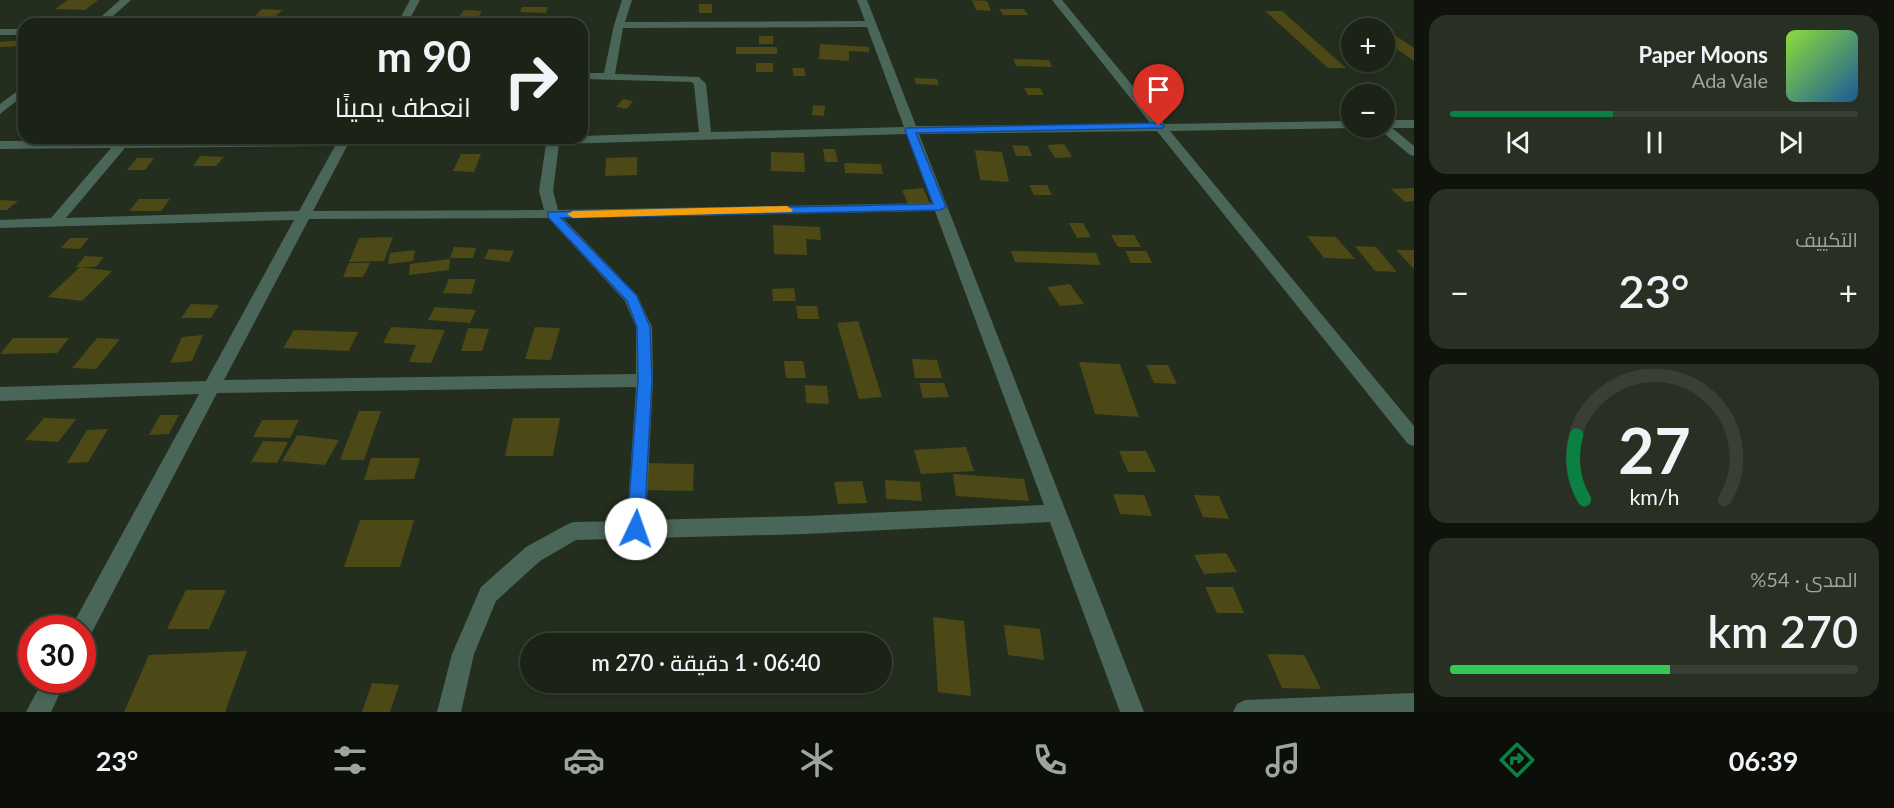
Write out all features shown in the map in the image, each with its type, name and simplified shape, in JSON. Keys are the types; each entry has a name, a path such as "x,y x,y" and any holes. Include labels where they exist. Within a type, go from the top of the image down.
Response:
{"street":[{"path":"105,18 126,0"},
{"path":"405,18 415,0"},
{"path":"609,77 619,25 627,0"},
{"path":"862,0 1132,712"},
{"path":"1057,0 1414,439"},
{"path":"619,25 870,24"},
{"path":"0,32 18,32"},
{"path":"588,76 695,79 700,84 706,137"},
{"path":"0,110 18,94"},
{"path":"1395,125 1414,124"},
{"path":"588,139 910,130 1341,125"},
{"path":"1395,135 1414,152"},
{"path":"0,145 61,144"},
{"path":"54,223 121,144"},
{"path":"89,615 342,144"},
{"path":"552,144 546,191 552,214 633,299 644,327 645,380 636,529"},
{"path":"0,225 305,215 552,214 940,207"},
{"path":"0,394 211,387 645,380"},
{"path":"449,712 463,654 489,594 533,554 573,531 805,525 1058,513"},
{"path":"38,712 49,693"},
{"path":"1245,712 1414,705"}],"building":[{"path":"68,0 98,0 85,10 55,9"},
{"path":"972,0 987,1 991,11 976,10"},
{"path":"699,4 712,4 712,13 699,13"},
{"path":"522,7 548,7 546,13 520,12"},
{"path":"262,9 282,10 274,18 253,18"},
{"path":"999,9 1024,9 1028,15 1003,15"},
{"path":"464,10 482,11 478,18 458,18"},
{"path":"1265,11 1282,11 1341,64 1341,68 1328,68"},
{"path":"759,36 773,36 773,44 759,44"},
{"path":"1395,36 1414,48 1414,61 1395,48"},
{"path":"18,40 18,46 0,47 0,42"},
{"path":"820,44 869,47 869,52 849,51 849,61 819,59"},
{"path":"736,47 777,47 777,54 736,54"},
{"path":"1013,59 1049,60 1052,67 1016,66"},
{"path":"756,63 773,63 773,72 756,72"},
{"path":"792,68 804,68 806,76 794,76"},
{"path":"914,78 937,79 939,85 916,84"},
{"path":"1024,88 1040,88 1044,95 1028,95"},
{"path":"623,99 633,101 627,109 616,107"},
{"path":"813,105 825,106 824,116 812,115"},
{"path":"1064,144 1072,157 1055,158 1047,145"},
{"path":"1012,145 1028,146 1032,156 1016,156"},
{"path":"823,149 835,149 838,162 825,162"},
{"path":"975,150 1002,152 1009,182 980,180"},
{"path":"771,152 804,153 805,172 771,171"},
{"path":"461,154 481,154 474,172 453,171"},
{"path":"200,156 224,157 216,166 193,166"},
{"path":"637,157 637,175 605,176 606,158"},
{"path":"137,158 154,158 145,170 127,170"},
{"path":"844,163 881,164 883,174 845,173"},
{"path":"1029,185 1047,185 1052,195 1034,195"},
{"path":"923,188 930,203 908,204 902,190"},
{"path":"1414,188 1414,201 1405,202 1391,189"},
{"path":"139,199 170,199 161,211 129,211"},
{"path":"0,200 18,201 7,210 0,210"},
{"path":"1069,223 1083,223 1091,237 1077,238"},
{"path":"773,225 820,227 821,240 806,239 807,255 774,254"},
{"path":"1111,235 1134,235 1141,247 1118,247"},
{"path":"1307,236 1336,237 1355,259 1324,258"},
{"path":"393,237 384,261 349,262 359,238"},
{"path":"70,238 89,238 80,249 61,248"},
{"path":"1355,246 1376,247 1397,272 1375,271"},
{"path":"454,247 476,248 473,258 450,258"},
{"path":"489,249 514,251 509,262 484,259"},
{"path":"415,250 413,261 388,264 390,253"},
{"path":"1396,250 1414,250 1414,269"},
{"path":"1011,251 1096,253 1101,265 1015,262"},
{"path":"1125,251 1146,251 1152,263 1131,263"},
{"path":"85,256 104,257 96,267 76,267"},
{"path":"450,259 449,270 409,275 410,264"},
{"path":"349,263 370,263 363,277 343,277"},
{"path":"80,267 112,271 82,301 48,297"},
{"path":"449,279 476,279 471,294 443,293"},
{"path":"1070,284 1084,304 1060,306 1047,287"},
{"path":"794,288 796,301 773,301 772,289"},
{"path":"191,304 219,305 211,318 181,318"},
{"path":"796,306 817,306 819,319 798,319"},
{"path":"435,307 476,310 470,323 428,320"},
{"path":"858,321 882,397 859,399 837,323"},
{"path":"391,327 445,330 431,363 409,362 416,345 383,343"},
{"path":"535,327 560,328 551,360 525,359"},
{"path":"468,328 489,329 482,351 461,351"},
{"path":"294,330 358,332 349,351 283,348"},
{"path":"203,335 192,361 170,363 182,337"},
{"path":"13,338 69,338 57,353 0,354"},
{"path":"97,338 120,339 96,369 72,368"},
{"path":"912,359 937,360 942,378 915,378"},
{"path":"784,361 803,361 806,378 786,378"},
{"path":"1079,362 1120,364 1139,417 1095,414"},
{"path":"1146,365 1168,365 1177,384 1154,383"},
{"path":"919,383 944,383 949,397 923,398"},
{"path":"805,385 827,386 829,404 806,403"},
{"path":"359,411 381,411 364,460 340,460"},
{"path":"160,415 179,415 169,434 149,435"},
{"path":"44,418 76,419 58,442 25,440"},
{"path":"513,418 560,418 553,456 505,456"},
{"path":"262,420 299,420 290,438 253,437"},
{"path":"108,429 88,462 67,463 87,430"},
{"path":"297,435 339,440 325,465 282,461"},
{"path":"263,441 288,442 277,463 251,462"},
{"path":"966,447 974,471 921,474 914,450"},
{"path":"1119,451 1146,451 1156,472 1128,472"},
{"path":"371,458 420,458 414,479 364,480"},
{"path":"642,463 694,464 693,491 641,490"},
{"path":"953,474 1024,479 1029,501 956,496"},
{"path":"885,480 920,482 922,501 886,499"},
{"path":"862,481 867,503 838,504 834,482"},
{"path":"1113,494 1144,495 1152,516 1120,514"},
{"path":"1194,495 1219,496 1229,519 1203,517"},
{"path":"360,520 414,520 400,567 344,567"},
{"path":"1226,553 1237,572 1204,574 1194,555"},
{"path":"1205,587 1233,587 1244,613 1217,613"},
{"path":"186,590 226,590 209,629 167,629"},
{"path":"933,617 964,621 971,696 938,692"},
{"path":"1004,625 1040,629 1044,660 1008,655"},
{"path":"247,651 225,712 124,712 149,655"},
{"path":"1267,654 1304,655 1321,689 1282,688"},
{"path":"372,683 399,685 390,712 362,712"}],"slow traffic":[{"path":"573,214 787,210"}],"route":[{"path":"636,529 645,380 644,327 633,299 552,214 940,207 910,130 1159,126"}]}
